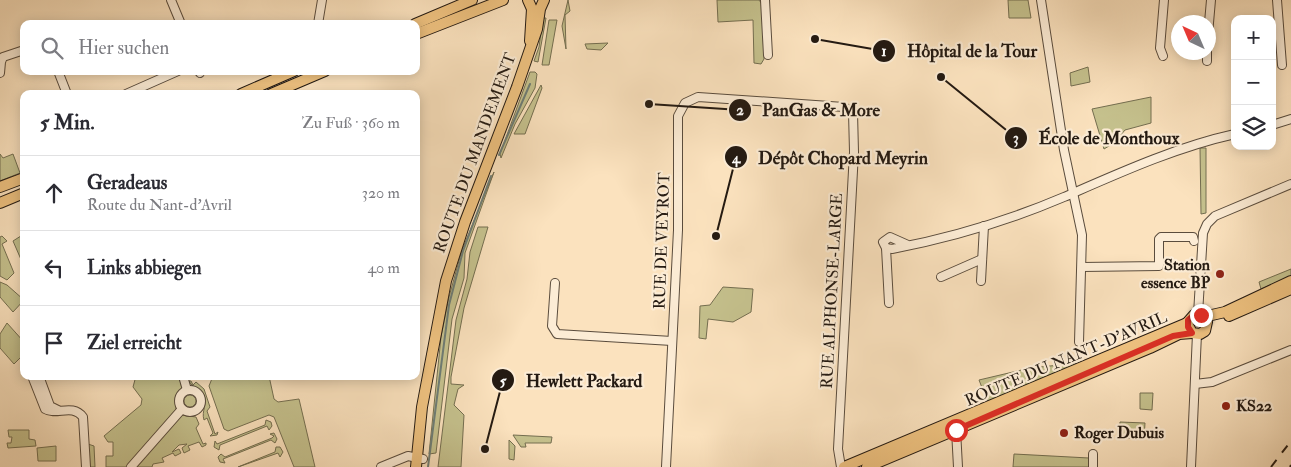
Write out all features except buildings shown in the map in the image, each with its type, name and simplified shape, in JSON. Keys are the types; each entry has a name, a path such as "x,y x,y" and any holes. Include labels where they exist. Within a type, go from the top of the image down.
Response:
{"main road":[{"path":"420,22 472,0"},
{"path":"420,32 503,0"},
{"path":"529,0 543,0"},
{"name":"ROUTE DU MANDEMENT","path":"529,0 532,9 530,47"},
{"name":"ROUTE DU MANDEMENT","path":"419,462 422,407 427,387 438,312 450,266 538,29 543,0"},
{"path":"249,90 285,75"},
{"path":"284,90 316,75"},
{"path":"0,187 20,180"},
{"path":"0,203 20,195"},
{"path":"1203,319 1203,333 1192,330 1191,317 1203,319 1225,312 1291,281"},
{"path":"1203,319 1291,289"},
{"name":"ROUTE DU NANT-D'AVRIL","path":"842,467 1192,330"},
{"name":"ROUTE DU NANT-D'AVRIL","path":"867,467 1173,336 1192,330"}],"street":[{"path":"171,0 179,20"},
{"path":"319,20 322,0"},
{"path":"765,0 768,55"},
{"path":"1040,0 1045,40 1082,235 1079,342"},
{"path":"1163,56 1160,48 1164,0"},
{"path":"1210,15 1211,0"},
{"path":"1277,0 1282,64"},
{"path":"0,73 2,58 20,51"},
{"path":"59,75 65,90"},
{"path":"135,90 169,75"},
{"name":"RUE DE VEYROT","path":"666,467 679,204 679,112 686,102 698,97 768,102"},
{"name":"RUE ALPHONSE-LARGE","path":"768,102 844,107 850,110 854,117 838,449 842,467"},
{"path":"1276,124 1291,119"},
{"path":"886,248 892,249 984,226 1200,142 1231,135"},
{"path":"1203,319 1203,233 1207,224 1217,215 1291,184"},
{"path":"981,281 984,226"},
{"path":"889,303 886,248 883,241 888,237 908,245"},
{"path":"1082,267 1159,266 1159,240 1161,237 1194,237 1194,241"},
{"path":"941,277 982,259"},
{"path":"555,283 552,326 557,334 672,341"},
{"path":"1191,467 1195,384 1192,330"},
{"path":"1195,384 1212,382 1291,350"},
{"path":"37,380 45,409 51,412 60,410 76,411 83,417 86,467"},
{"path":"184,380 187,390"},
{"path":"187,390 198,393 202,402 196,412 188,413 182,409 179,398 187,390"},
{"path":"131,467 182,409"},
{"path":"956,430 958,467"},
{"path":"1093,454 1093,467"},
{"path":"381,467 408,456 419,462"}],"shaded area":[{"path":"568,0 570,11 565,15 566,49 562,26"},
{"path":"717,0 759,0 762,4 764,59 761,64 754,63 753,20 718,22"},
{"path":"1008,0 1028,0 1031,18 1009,18"},
{"path":"543,18 546,18 538,62 534,61 539,47"},
{"path":"549,20 557,20 549,65 542,65"},
{"path":"608,43 601,50 587,49 585,44"},
{"path":"1088,67 1090,82 1071,86 1070,73"},
{"path":"530,72 537,74 535,88 515,124 501,158 500,154"},
{"path":"541,85 542,88 525,134 514,134"},
{"path":"1151,97 1151,123 1125,130 1114,143 1104,149 1092,109"},
{"path":"1200,148 1206,148 1206,213 1201,214"},
{"path":"0,154 3,158 13,154 20,173 0,181"},
{"path":"494,172 465,253 464,278 452,319 436,453 429,454 441,337 449,297 462,250"},
{"path":"478,227 488,227 464,308 451,377 451,384 464,385 458,389 454,405 464,415 461,467 438,467 456,320 467,279 470,252"},
{"path":"2,236 7,241 2,244 14,273 7,280 0,276 0,237"},
{"path":"20,237 20,257 13,241"},
{"path":"1291,269 1291,276 1261,289 1259,282"},
{"path":"0,282 7,285 20,296 20,304 13,312 0,297"},
{"path":"723,287 753,289 751,312 733,322 708,319 706,339 699,338 700,306 710,305"},
{"path":"7,323 20,338 20,358 14,364 0,348 0,334"},
{"path":"1080,363 988,403 979,380 1030,368"},
{"path":"135,380 180,380 182,388 176,398 176,410 126,467 106,467 106,456 113,456 113,442 108,442 104,436 141,405 142,399 133,387"},
{"path":"211,380 270,380 274,399 278,402 299,399 315,467 294,467 274,417 269,415 228,431 224,429 209,386"},
{"path":"189,381 193,385 196,382 204,389 210,407 207,411 215,434 218,432 217,435 210,436 213,433 207,418 204,420 204,395 192,385"},
{"path":"1140,393 1153,393 1152,410 1140,409"},
{"path":"188,395 192,395 196,401 192,407 188,407 184,403 184,399"},
{"path":"181,415 196,417 199,424 196,428 203,444 206,443 206,445 202,447 199,442 188,446 190,450 184,453 182,448 187,444 179,445 172,452 179,449 181,453 175,456 173,453 162,458 164,462 153,464 152,467 134,467"},
{"path":"266,420 271,422 272,426 269,430 267,426 220,445 219,450 214,447 215,441 217,444 265,425"},
{"path":"1120,422 1145,423 1144,439 1119,438"},
{"path":"8,430 29,430 29,439 35,440 36,446 8,448 7,443 11,443 12,437 9,437"},
{"path":"274,433 277,439 275,443 271,440 223,459 225,463 220,462 218,457 221,454 225,457 272,438 274,436 270,434"},
{"path":"513,435 552,437 551,443 525,443 526,447 521,447"},
{"path":"509,440 515,446 514,460 509,459"},
{"path":"88,444 94,446 95,467 89,467"},
{"path":"56,446 56,461 38,461 37,448"},
{"path":"276,447 280,447 283,452 280,457 278,453 238,467 275,452"},
{"path":"1014,454 1089,458 1089,467 1013,467"}],"waterway":[{"path":"499,155 530,84"},
{"path":"428,467 449,305 463,251 491,176"}],"railway":[{"path":"1271,467 1291,441"}],"place":[{"name":"Hôpital de la Tour","path":"815,39"},
{"name":"École de Monthoux","path":"941,77"},
{"name":"PanGas & More","path":"649,104"},
{"name":"Dépôt Chopard Meyrin","path":"716,236"},
{"name":"Station essence BP","path":"1220,274"},
{"name":"KS22","path":"1226,406"},
{"name":"Roger Dubuis","path":"1064,433"},
{"name":"Hewlett Packard","path":"485,449"}],"route":[{"path":"956,430 1150,348 1173,336 1192,333 1188,327 1188,320 1194,315 1201,315"}]}
